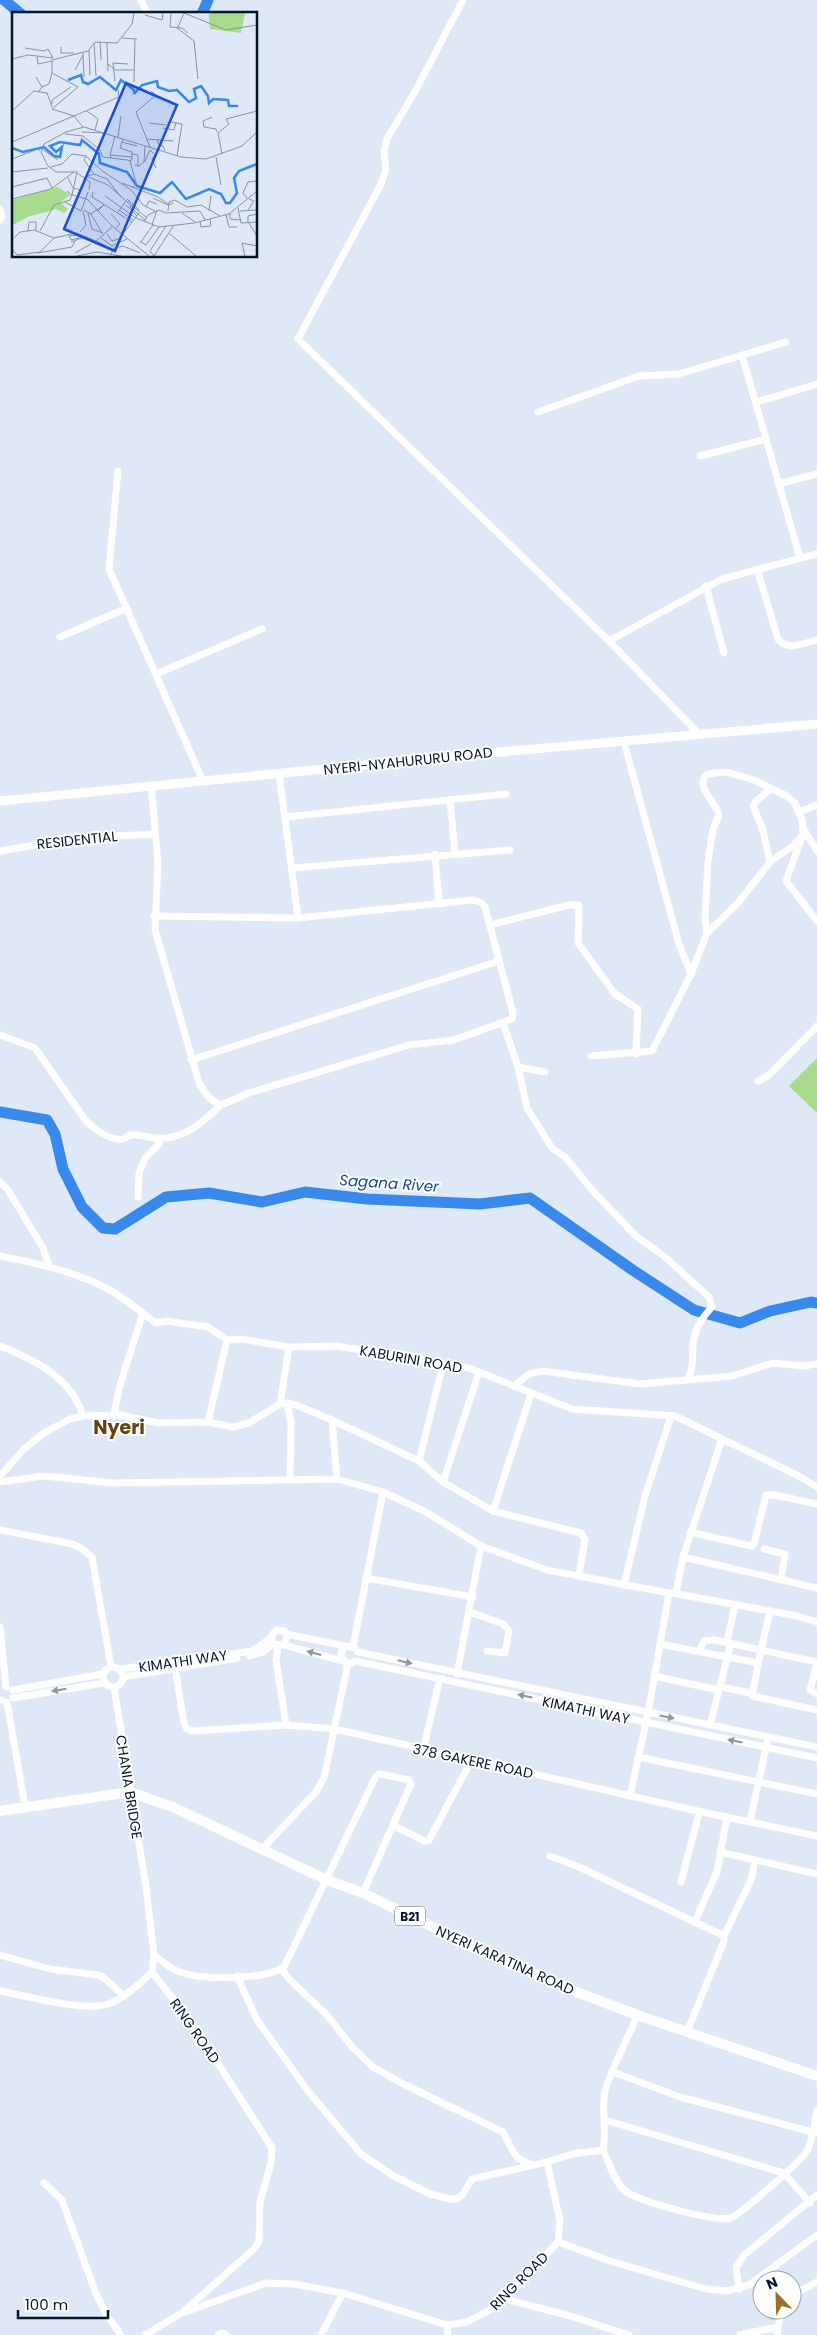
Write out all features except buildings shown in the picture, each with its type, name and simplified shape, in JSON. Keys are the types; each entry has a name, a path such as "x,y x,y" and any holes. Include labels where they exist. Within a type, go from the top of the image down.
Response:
{"highway":[{"name":"NYERI KARATINA ROAD","path":"0,1810 130,1792 176,1808 327,1880 363,1894 484,1952 577,1992 637,2015 817,2076"}],"main road":[{"name":"NYERI-NYAHURURU ROAD","path":"0,801 151,785 817,724"}],"street":[{"path":"142,0 147,12"},
{"path":"463,0 388,139 384,152 386,169 381,184 298,339 609,641 699,734"},
{"path":"0,209 2,216 0,220"},
{"path":"538,412 639,376 679,374 786,342"},
{"path":"742,355 800,558"},
{"path":"756,402 817,384"},
{"path":"700,456 766,439"},
{"path":"118,470 109,569 203,781"},
{"path":"778,484 817,474"},
{"path":"609,641 722,578 817,554"},
{"path":"757,569 778,639 783,646 788,647 817,640"},
{"path":"706,586 724,652"},
{"path":"60,637 127,608"},
{"path":"156,674 262,629"},
{"path":"624,742 678,944 691,974"},
{"path":"591,1056 636,1054 652,1051 691,974 706,933 708,861 713,829 719,815 714,801 702,786 704,777 710,773 726,772 754,780 787,796 795,803 803,831 817,852"},
{"path":"279,774 298,918"},
{"path":"151,785 158,880 154,916 158,945 203,1091 220,1105"},
{"path":"770,862 763,830 753,806 757,800 771,789"},
{"path":"286,817 506,794"},
{"path":"450,800 455,853"},
{"path":"799,812 817,805"},
{"path":"706,933 738,903 770,862 793,846 803,831"},
{"path":"803,831 786,878 793,892 817,921"},
{"name":"RESIDENTIAL","path":"0,851 77,838 155,834"},
{"path":"292,868 435,854 510,850"},
{"path":"435,854 439,904"},
{"path":"0,1035 35,1048 65,1093 94,1130 123,1139 129,1135 168,1138 184,1134 202,1122 220,1105 249,1093 409,1045 454,1040 512,1019 513,1013 486,907 478,901 298,918 154,916"},
{"path":"490,925 569,905 579,905 578,943 615,994 638,1009 636,1054"},
{"path":"192,1060 499,961"},
{"path":"503,1023 518,1067 527,1108 552,1148 566,1158 592,1190 636,1236 664,1256 709,1297 712,1307 698,1325 693,1346 693,1371 687,1380"},
{"path":"758,1081 768,1076 817,1026"},
{"path":"518,1067 545,1072"},
{"path":"138,1197 139,1173 145,1158 158,1146 159,1138"},
{"path":"0,1182 8,1190 43,1248 49,1266"},
{"path":"0,1256 49,1266 114,1293 156,1323 166,1321 208,1327 227,1340 208,1422"},
{"path":"114,1414 120,1385 143,1314"},
{"name":"KABURINI ROAD","path":"227,1340 242,1339 288,1348 337,1346 443,1364 478,1372 572,1409 671,1416 690,1422 797,1475 817,1487"},
{"path":"0,1346 49,1369 72,1394 83,1416"},
{"path":"288,1348 283,1403 291,1423 290,1479"},
{"path":"514,1386 523,1377 542,1371 562,1372 632,1385 732,1376 773,1363 803,1366 817,1364"},
{"path":"418,1461 443,1364"},
{"path":"443,1482 478,1372"},
{"path":"493,1511 531,1394"},
{"path":"0,1476 24,1449 44,1433 70,1419 83,1416 114,1414 158,1423 208,1422 233,1427 249,1423 283,1403 296,1405 418,1461 443,1482 493,1511 581,1534 585,1540 579,1574"},
{"path":"624,1585 645,1496 671,1416"},
{"path":"332,1420 337,1480"},
{"path":"630,1796 648,1713 660,1644 673,1593 690,1532 722,1439"},
{"path":"0,1482 44,1476 114,1483 290,1479 337,1480 383,1492 426,1512 481,1546 547,1570 579,1574 624,1585 770,1611 817,1622"},
{"path":"263,1848 319,1787 324,1778 349,1662 358,1657 355,1649 366,1578 383,1492"},
{"path":"690,1532 751,1546 754,1544 766,1495 775,1495 817,1504"},
{"path":"0,1530 72,1544 81,1548 92,1557 111,1666"},
{"path":"457,1674 481,1546"},
{"path":"764,1549 785,1554 780,1580"},
{"path":"683,1557 817,1588"},
{"path":"366,1578 472,1597"},
{"path":"710,1725 727,1656 735,1605"},
{"path":"751,1693 770,1611"},
{"path":"470,1612 503,1624 509,1631 505,1654 487,1651"},
{"path":"0,1628 5,1696 25,1806"},
{"path":"286,1725 276,1660 277,1644 273,1634 278,1630 286,1634 345,1647 341,1655 349,1662"},
{"path":"277,1644 287,1641 286,1634"},
{"path":"699,1651 704,1641 729,1643 817,1663 810,1690 817,1694"},
{"name":"KIMATHI WAY","path":"123,1677 250,1656 263,1652 277,1644"},
{"name":"KIMATHI WAY","path":"120,1669 245,1653 259,1647 277,1644 349,1662 440,1678 817,1758"},
{"path":"660,1644 758,1663"},
{"name":"KIMATHI WAY","path":"345,1647 457,1674 817,1748"},
{"path":"5,1696 104,1683 114,1687 122,1682 123,1677 120,1669 111,1666 105,1669 102,1674 104,1683"},
{"name":"378 GAKERE ROAD","path":"175,1668 184,1724 192,1732 286,1725 335,1729 471,1761 817,1836"},
{"path":"5,1696 102,1674"},
{"path":"654,1676 719,1689 751,1693 752,1696 757,1698 817,1710"},
{"path":"424,1750 440,1678"},
{"name":"CHANIA BRIDGE","path":"114,1687 146,1887 154,1955 152,1972"},
{"path":"750,1821 768,1737"},
{"path":"638,1758 817,1794"},
{"path":"394,1826 426,1841 429,1840 471,1761"},
{"path":"154,1955 178,1972 199,1976 258,1976 281,1968 327,1880 377,1774 408,1780 411,1784 363,1894"},
{"path":"695,1921 717,1872 727,1817"},
{"path":"681,1882 698,1818"},
{"path":"720,1852 817,1874"},
{"path":"550,1856 579,1867 724,1936"},
{"path":"687,2032 724,1941 724,1936 748,1887 755,1860"},
{"path":"0,1955 50,1969 98,1975 103,1977 123,1995"},
{"path":"281,1968 289,1979 327,2015 353,2048 373,2067 403,2084 503,2132 519,2159 532,2165"},
{"path":"0,1991 78,2005 97,2006 109,2004 152,1972"},
{"name":"RING ROAD","path":"145,2335 180,2314 254,2249 259,2241 260,2202 273,2154 264,2134 193,2024 152,1972"},
{"path":"237,1976 257,2020 308,2090 361,2154 372,2164 430,2194 457,2199 472,2179 547,2162 572,2154 603,2150"},
{"path":"637,2015 604,2097 606,2135 603,2150 620,2186 625,2192 638,2198 714,2219 733,2217 807,2152 815,2133 817,2110"},
{"path":"613,2072 680,2097 815,2133"},
{"path":"605,2120 784,2173 810,2203"},
{"name":"RING ROAD","path":"180,2314 266,2283 294,2284 344,2293 447,2325 466,2322 499,2305 558,2242 560,2221 547,2162"},
{"path":"44,2183 62,2200 95,2291 106,2314 121,2335"},
{"path":"739,2288 736,2268 744,2255 810,2203 817,2195"},
{"path":"558,2242 610,2261 706,2289 727,2291 749,2285 817,2235"},
{"path":"802,2290 817,2282"},
{"path":"321,2335 344,2293"},
{"path":"505,2299 567,2315 628,2335"},
{"path":"447,2325 448,2335"},
{"path":"740,2335 778,2331"},
{"path":"218,2335 222,2333 226,2335"}],"green space":[{"path":"817,1058 817,1113 789,1086"}],"waterway":[{"path":"4,0 19,12"},
{"path":"203,12 208,0"},
{"name":"Sagana River","path":"0,1112 47,1120 55,1134 63,1169 82,1207 103,1228 115,1229 166,1197 209,1193 262,1202 305,1192 367,1199 480,1204 530,1198 634,1271 694,1310 740,1323 770,1311 811,1302 817,1303"}],"district":[{"name":"Nyeri","path":"119,1427"}]}
